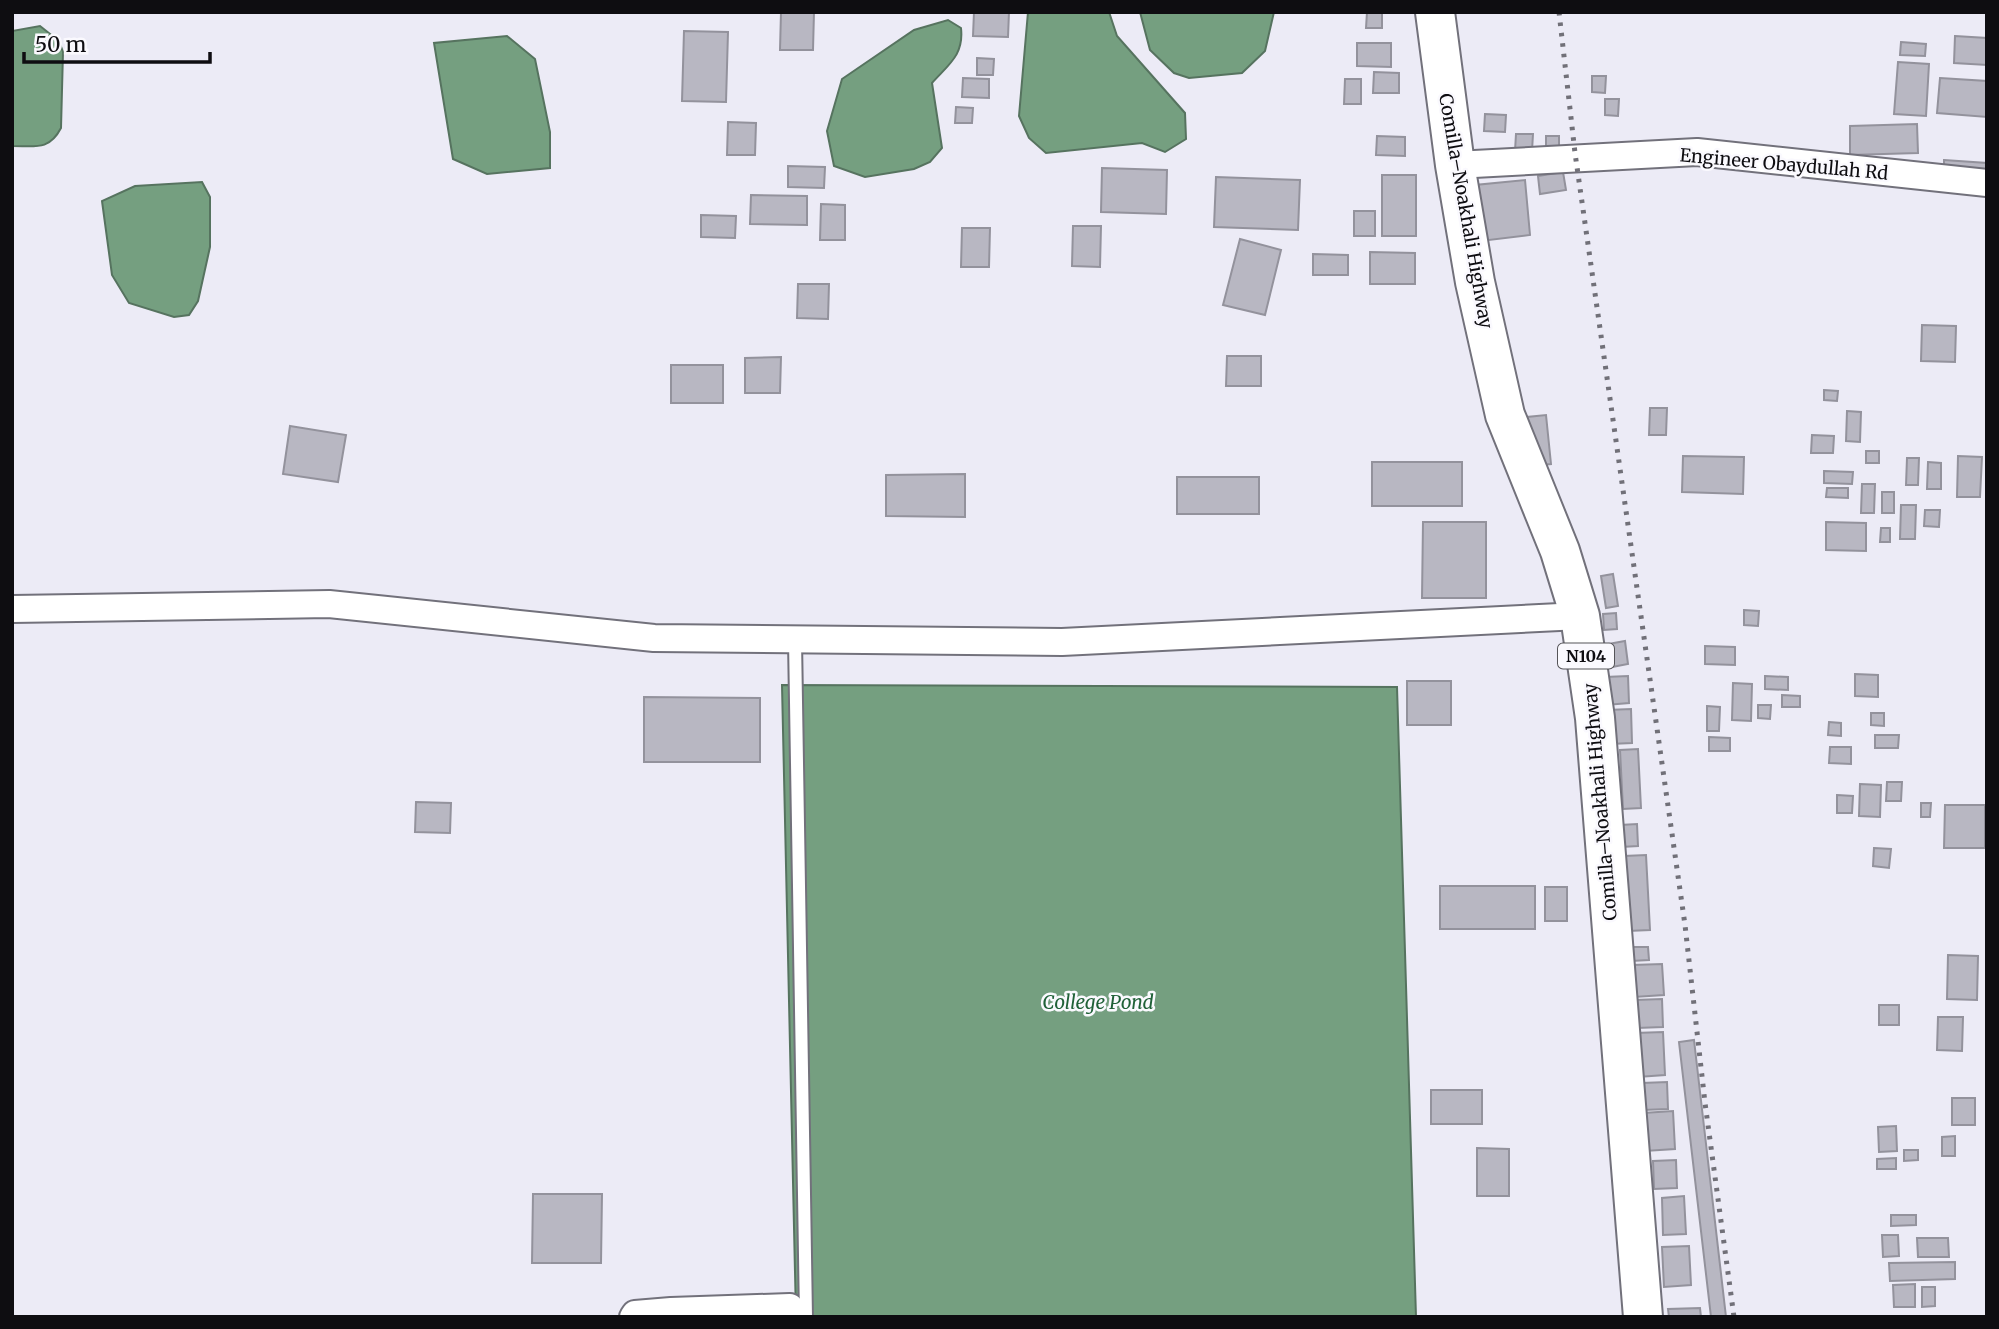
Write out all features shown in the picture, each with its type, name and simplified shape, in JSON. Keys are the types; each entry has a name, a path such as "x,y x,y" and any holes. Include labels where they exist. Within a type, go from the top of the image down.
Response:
{"highway":[{"name":"Comilla–Noakhali Highway","path":"1435,12 1455,165 1475,282 1505,415 1560,551 1580,616 1595,718 1643,1317"}],"street":[{"name":"Engineer Obaydullah Rd","path":"1455,165 1697,152 1987,183"},
{"path":"12,609 329,604 654,638 1062,642 1580,616"},
{"path":"633,1317 635,1314 671,1311 798,1312"}],"lane":[{"path":"794,640 798,1312"}],"water":[{"path":"1028,12 1109,12 1117,36 1185,113 1186,139 1165,152 1142,143 1046,153 1029,138 1019,116"},
{"path":"1140,12 1274,12 1265,51 1242,73 1189,78 1174,73 1150,50"},
{"path":"948,20 961,28 961,37 958,52 932,83 942,148 930,162 914,169 865,177 834,166 827,131 842,79 914,30"},
{"path":"40,26 59,41 63,52 61,128 52,141 41,146 12,146 12,31"},
{"path":"507,36 535,59 550,132 550,168 487,174 453,159 434,43"},
{"path":"202,182 210,197 210,247 198,301 189,315 174,317 129,303 112,275 102,201 135,186"},
{"name":"College Pond","path":"782,685 1397,687 1416,1317 796,1317"}],"building":[{"path":"781,12 814,12 813,50 780,50"},
{"path":"974,12 1009,12 1008,37 973,36"},
{"path":"1367,12 1382,12 1382,28 1366,28"},
{"path":"684,31 728,32 726,102 682,101"},
{"path":"1955,36 1987,38 1987,65 1954,63"},
{"path":"1901,42 1926,44 1925,56 1900,55"},
{"path":"1357,43 1391,43 1391,67 1357,66"},
{"path":"977,58 994,59 993,75 977,75"},
{"path":"1898,62 1929,64 1926,116 1894,114"},
{"path":"1374,72 1399,73 1399,93 1373,93"},
{"path":"1592,76 1606,76 1605,93 1592,92"},
{"path":"963,78 989,79 989,98 962,97"},
{"path":"1940,78 1987,81 1987,117 1937,113"},
{"path":"1345,79 1361,79 1361,104 1344,104"},
{"path":"1605,99 1619,99 1618,116 1605,115"},
{"path":"956,107 973,108 972,123 955,123"},
{"path":"1485,114 1506,115 1505,132 1484,131"},
{"path":"728,122 756,123 755,155 727,155"},
{"path":"1917,124 1918,153 1850,155 1850,126"},
{"path":"1516,134 1533,134 1532,151 1515,151"},
{"path":"1377,136 1405,137 1405,156 1376,155"},
{"path":"1546,136 1559,136 1559,146 1546,146"},
{"path":"1944,160 1987,163 1987,176 1944,174"},
{"path":"788,166 825,167 824,188 788,187"},
{"path":"1102,168 1167,170 1166,214 1101,212"},
{"path":"1563,172 1566,190 1540,194 1538,176"},
{"path":"1382,175 1416,175 1416,236 1382,236"},
{"path":"1216,177 1300,180 1298,230 1214,227"},
{"path":"1525,180 1530,235 1481,241 1475,185"},
{"path":"751,195 807,196 807,225 750,224"},
{"path":"821,204 845,205 845,240 820,240"},
{"path":"1354,211 1375,211 1375,236 1354,236"},
{"path":"701,215 736,216 735,238 701,237"},
{"path":"1073,226 1101,226 1100,267 1072,266"},
{"path":"962,228 990,228 989,267 961,267"},
{"path":"1240,239 1281,250 1265,315 1223,305"},
{"path":"1370,252 1415,253 1415,284 1370,284"},
{"path":"1313,254 1348,255 1348,275 1313,275"},
{"path":"798,284 829,284 828,319 797,318"},
{"path":"1922,325 1956,326 1955,362 1921,361"},
{"path":"1227,356 1261,356 1261,386 1226,386"},
{"path":"781,357 780,393 745,393 745,358"},
{"path":"671,365 723,365 723,403 671,403"},
{"path":"1824,390 1838,391 1837,401 1824,400"},
{"path":"1650,408 1667,408 1666,435 1649,435"},
{"path":"1847,411 1861,412 1860,442 1846,441"},
{"path":"1546,415 1551,464 1532,466 1527,417"},
{"path":"290,426 346,435 338,482 283,474"},
{"path":"1812,435 1834,436 1833,453 1811,453"},
{"path":"1866,451 1879,451 1879,463 1866,463"},
{"path":"1683,456 1744,457 1743,494 1682,492"},
{"path":"1958,456 1982,457 1980,497 1957,497"},
{"path":"1907,458 1919,458 1918,485 1906,485"},
{"path":"1372,462 1462,462 1462,506 1372,506"},
{"path":"1928,462 1941,463 1941,489 1927,489"},
{"path":"1824,471 1853,472 1852,484 1824,483"},
{"path":"965,474 965,517 886,516 886,475"},
{"path":"1177,477 1259,477 1259,514 1177,514"},
{"path":"1862,484 1875,484 1874,513 1861,513"},
{"path":"1827,488 1848,488 1848,498 1826,497"},
{"path":"1882,492 1894,492 1894,513 1882,513"},
{"path":"1901,505 1916,505 1915,539 1900,539"},
{"path":"1925,510 1940,510 1939,527 1924,526"},
{"path":"1423,522 1486,522 1486,598 1422,598"},
{"path":"1826,522 1866,523 1866,551 1826,550"},
{"path":"1881,528 1890,528 1890,542 1880,542"},
{"path":"1613,574 1618,606 1606,608 1601,576"},
{"path":"1744,610 1759,611 1758,626 1744,625"},
{"path":"1616,613 1617,629 1604,630 1603,614"},
{"path":"1625,641 1628,664 1612,667 1608,644"},
{"path":"1705,646 1735,647 1735,665 1705,664"},
{"path":"1855,674 1878,675 1878,697 1855,696"},
{"path":"1628,676 1629,703 1606,705 1605,677"},
{"path":"1765,676 1788,677 1788,690 1765,689"},
{"path":"1407,681 1451,681 1451,725 1407,725"},
{"path":"1733,683 1752,684 1751,721 1732,720"},
{"path":"1782,695 1800,696 1800,707 1782,707"},
{"path":"644,697 760,698 760,762 644,762"},
{"path":"1758,705 1771,705 1770,719 1758,718"},
{"path":"1707,706 1720,707 1719,731 1707,731"},
{"path":"1631,709 1632,743 1610,744 1607,710"},
{"path":"1871,713 1884,713 1884,726 1871,725"},
{"path":"1829,722 1841,723 1841,736 1828,735"},
{"path":"1875,735 1899,735 1898,748 1875,748"},
{"path":"1709,737 1730,738 1730,751 1709,751"},
{"path":"1830,747 1851,747 1851,764 1829,763"},
{"path":"1638,749 1641,808 1623,809 1620,750"},
{"path":"1887,782 1902,782 1901,801 1886,801"},
{"path":"1860,784 1881,785 1880,817 1859,816"},
{"path":"1837,795 1853,796 1852,813 1837,813"},
{"path":"416,802 451,803 450,833 415,832"},
{"path":"1921,803 1931,803 1930,817 1921,817"},
{"path":"1945,805 1985,805 1985,848 1944,848"},
{"path":"1637,824 1638,846 1621,847 1620,825"},
{"path":"1874,848 1891,849 1889,868 1873,866"},
{"path":"1646,855 1650,930 1628,931 1624,856"},
{"path":"1440,886 1535,886 1535,929 1440,929"},
{"path":"1545,887 1567,887 1567,921 1545,921"},
{"path":"1631,947 1648,947 1649,960 1631,961"},
{"path":"1948,955 1978,956 1977,1000 1947,999"},
{"path":"1662,964 1664,995 1634,997 1632,965"},
{"path":"1662,999 1663,1027 1637,1028 1635,1000"},
{"path":"1879,1005 1899,1005 1899,1025 1879,1025"},
{"path":"1938,1017 1963,1017 1962,1051 1937,1050"},
{"path":"1663,1032 1665,1075 1638,1077 1635,1033"},
{"path":"1694,1040 1726,1317 1711,1317 1679,1042"},
{"path":"1667,1082 1668,1109 1643,1110 1642,1083"},
{"path":"1431,1090 1482,1090 1482,1124 1431,1124"},
{"path":"1952,1098 1975,1098 1975,1125 1952,1125"},
{"path":"1673,1111 1675,1149 1645,1151 1643,1113"},
{"path":"1896,1126 1897,1151 1879,1152 1878,1127"},
{"path":"1955,1136 1955,1156 1942,1156 1942,1137"},
{"path":"1477,1148 1509,1149 1509,1196 1477,1196"},
{"path":"1904,1150 1918,1150 1918,1160 1904,1161"},
{"path":"1896,1158 1896,1169 1877,1169 1877,1159"},
{"path":"1676,1160 1677,1188 1654,1189 1653,1161"},
{"path":"533,1194 602,1194 601,1263 532,1263"},
{"path":"1684,1196 1686,1234 1663,1235 1662,1198"},
{"path":"1891,1215 1916,1215 1916,1225 1891,1226"},
{"path":"1882,1235 1898,1235 1899,1256 1883,1257"},
{"path":"1917,1238 1948,1238 1949,1257 1918,1257"},
{"path":"1689,1246 1691,1285 1664,1287 1662,1247"},
{"path":"1955,1262 1955,1279 1890,1281 1889,1263"},
{"path":"1915,1284 1915,1307 1894,1307 1893,1285"},
{"path":"1922,1287 1935,1287 1935,1306 1922,1307"},
{"path":"1700,1308 1701,1317 1669,1317 1668,1309"}],"railway":[{"path":"1559,12 1575,153 1685,925 1705,1103 1734,1317"}]}
